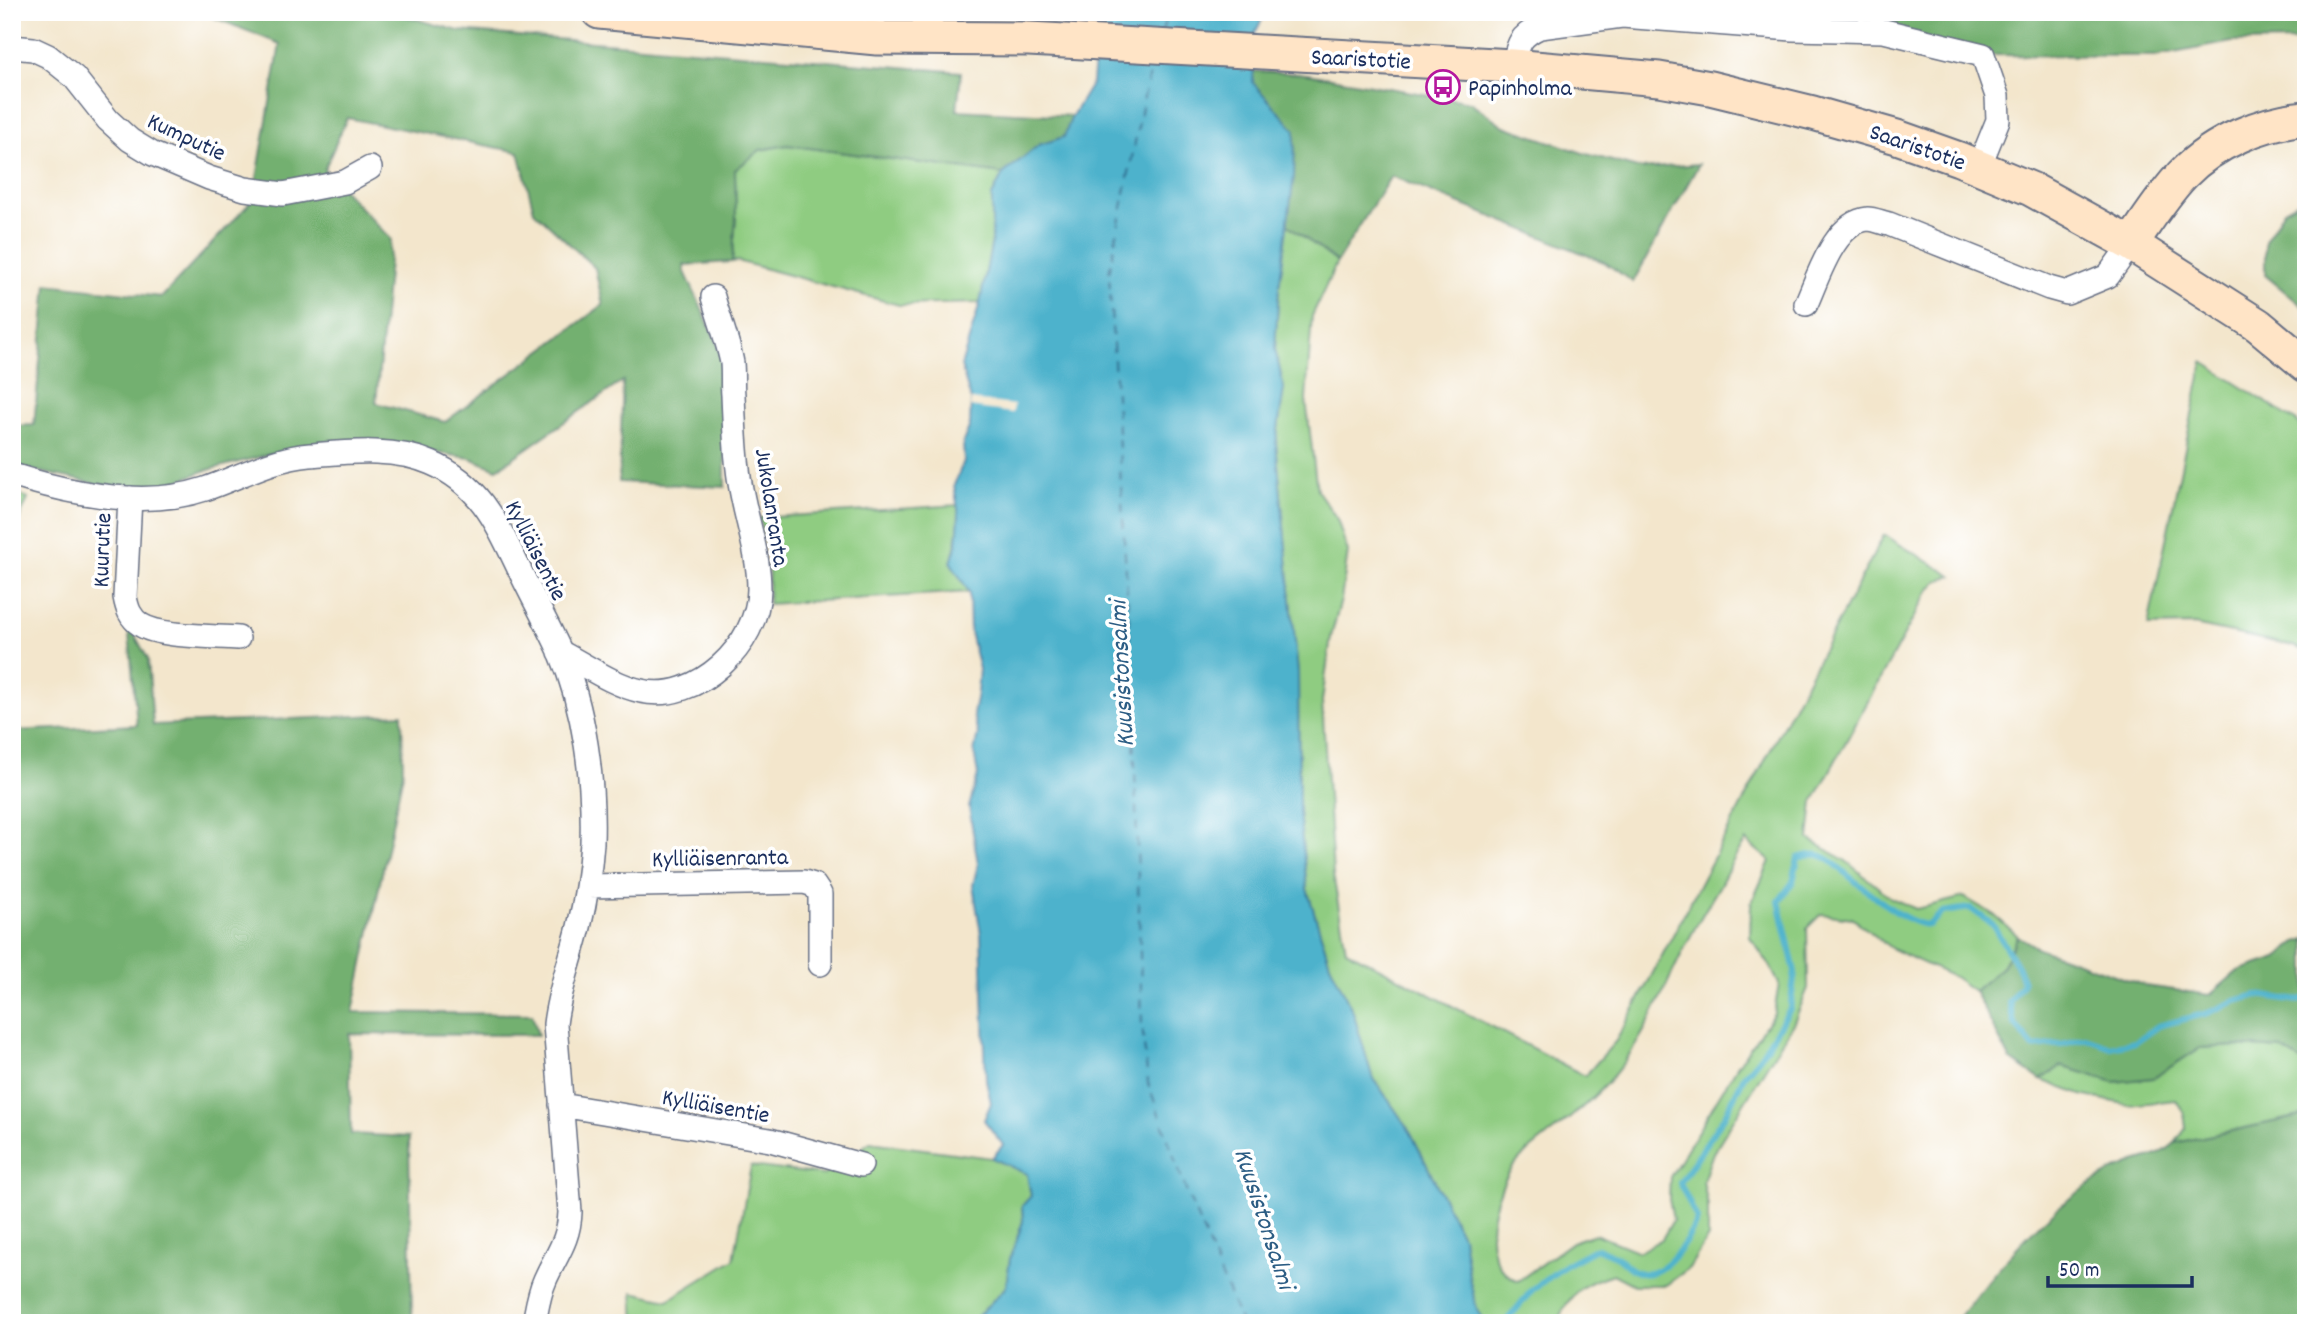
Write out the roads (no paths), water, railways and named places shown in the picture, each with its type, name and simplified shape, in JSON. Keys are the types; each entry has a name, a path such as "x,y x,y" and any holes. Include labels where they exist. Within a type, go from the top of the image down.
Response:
{"main road":[{"name":"Saaristotie","path":"599,12 874,25 1030,39 1513,66 1659,79 1710,88 1897,137 2031,189 2131,244 2258,325 2306,365"},
{"path":"2131,244 2163,197 2184,173 2219,145 2255,130 2292,119 2306,118"}],"street":[{"path":"1513,66 1518,44 1528,32 1540,27 1622,16 1792,29 1884,31 1983,55 1997,96 1998,120 1979,167"},
{"name":"Kumputie","path":"12,47 33,49 48,56 74,77 108,120 130,140 153,154 209,178 245,189 283,194 345,182 370,168"},
{"path":"1806,304 1833,245 1847,227 1868,219 1889,224 2067,293 2108,276 2131,244"},
{"name":"Jukolanranta","path":"560,652 641,692 665,692 689,686 715,671 736,650 754,622 759,592 758,566 738,471 732,364 713,297"},
{"name":"Kylliäisentie","path":"12,475 35,482 130,498 163,498 202,490 276,461 306,455 368,452 401,455 430,463 454,476 477,494 494,518 560,652 572,685 587,751 591,794 592,842 588,886 579,929 558,1001 555,1024 570,1212 569,1230 563,1248 544,1282 534,1323"},
{"name":"Kuurutie","path":"130,498 125,597 128,611 139,624 156,631 238,638"},
{"name":"Kylliäisenranta","path":"588,886 804,882 814,885 820,894 820,964"},
{"name":"Kylliäisentie","path":"561,1105 770,1140 861,1165"}],"water":[{"name":"Kuusistonsalmi","path":"1093,12 1266,12 1255,33 1253,83 1295,130 1294,176 1279,287 1275,349 1284,388 1276,443 1298,673 1299,812 1307,889 1330,964 1353,1012 1372,1076 1411,1133 1463,1238 1477,1310 1485,1323 971,1323 1006,1287 1010,1259 1023,1221 1022,1206 1031,1196 1027,1174 992,1158 1003,1145 984,1120 991,1103 986,1080 981,934 973,885 978,864 969,807 978,775 974,752 978,734 973,715 979,669 970,632 969,592 951,563 957,543 959,515 954,485 964,461 963,442 970,425 971,400 961,366 980,303 992,241 992,196 1003,174 1039,145 1064,137 1072,116 1092,83 1097,21"}],"waterway":[{"path":"1505,1323 1532,1290 1567,1264 1597,1248 1617,1257 1632,1270 1645,1273 1664,1266 1688,1238 1697,1219 1680,1183 1725,1115 1744,1076 1760,1057 1790,1009 1795,972 1779,901 1793,882 1798,858 1815,854 1824,857 1888,907 1920,924 1929,925 1943,912 1970,908 1993,925 2019,970 2023,983 2009,1002 2014,1023 2033,1047 2086,1038 2111,1047 2135,1042 2158,1026 2208,1013 2257,995 2292,1000 2306,999"}],"place":[{"name":"Papinholma","path":"1443,87"}]}
